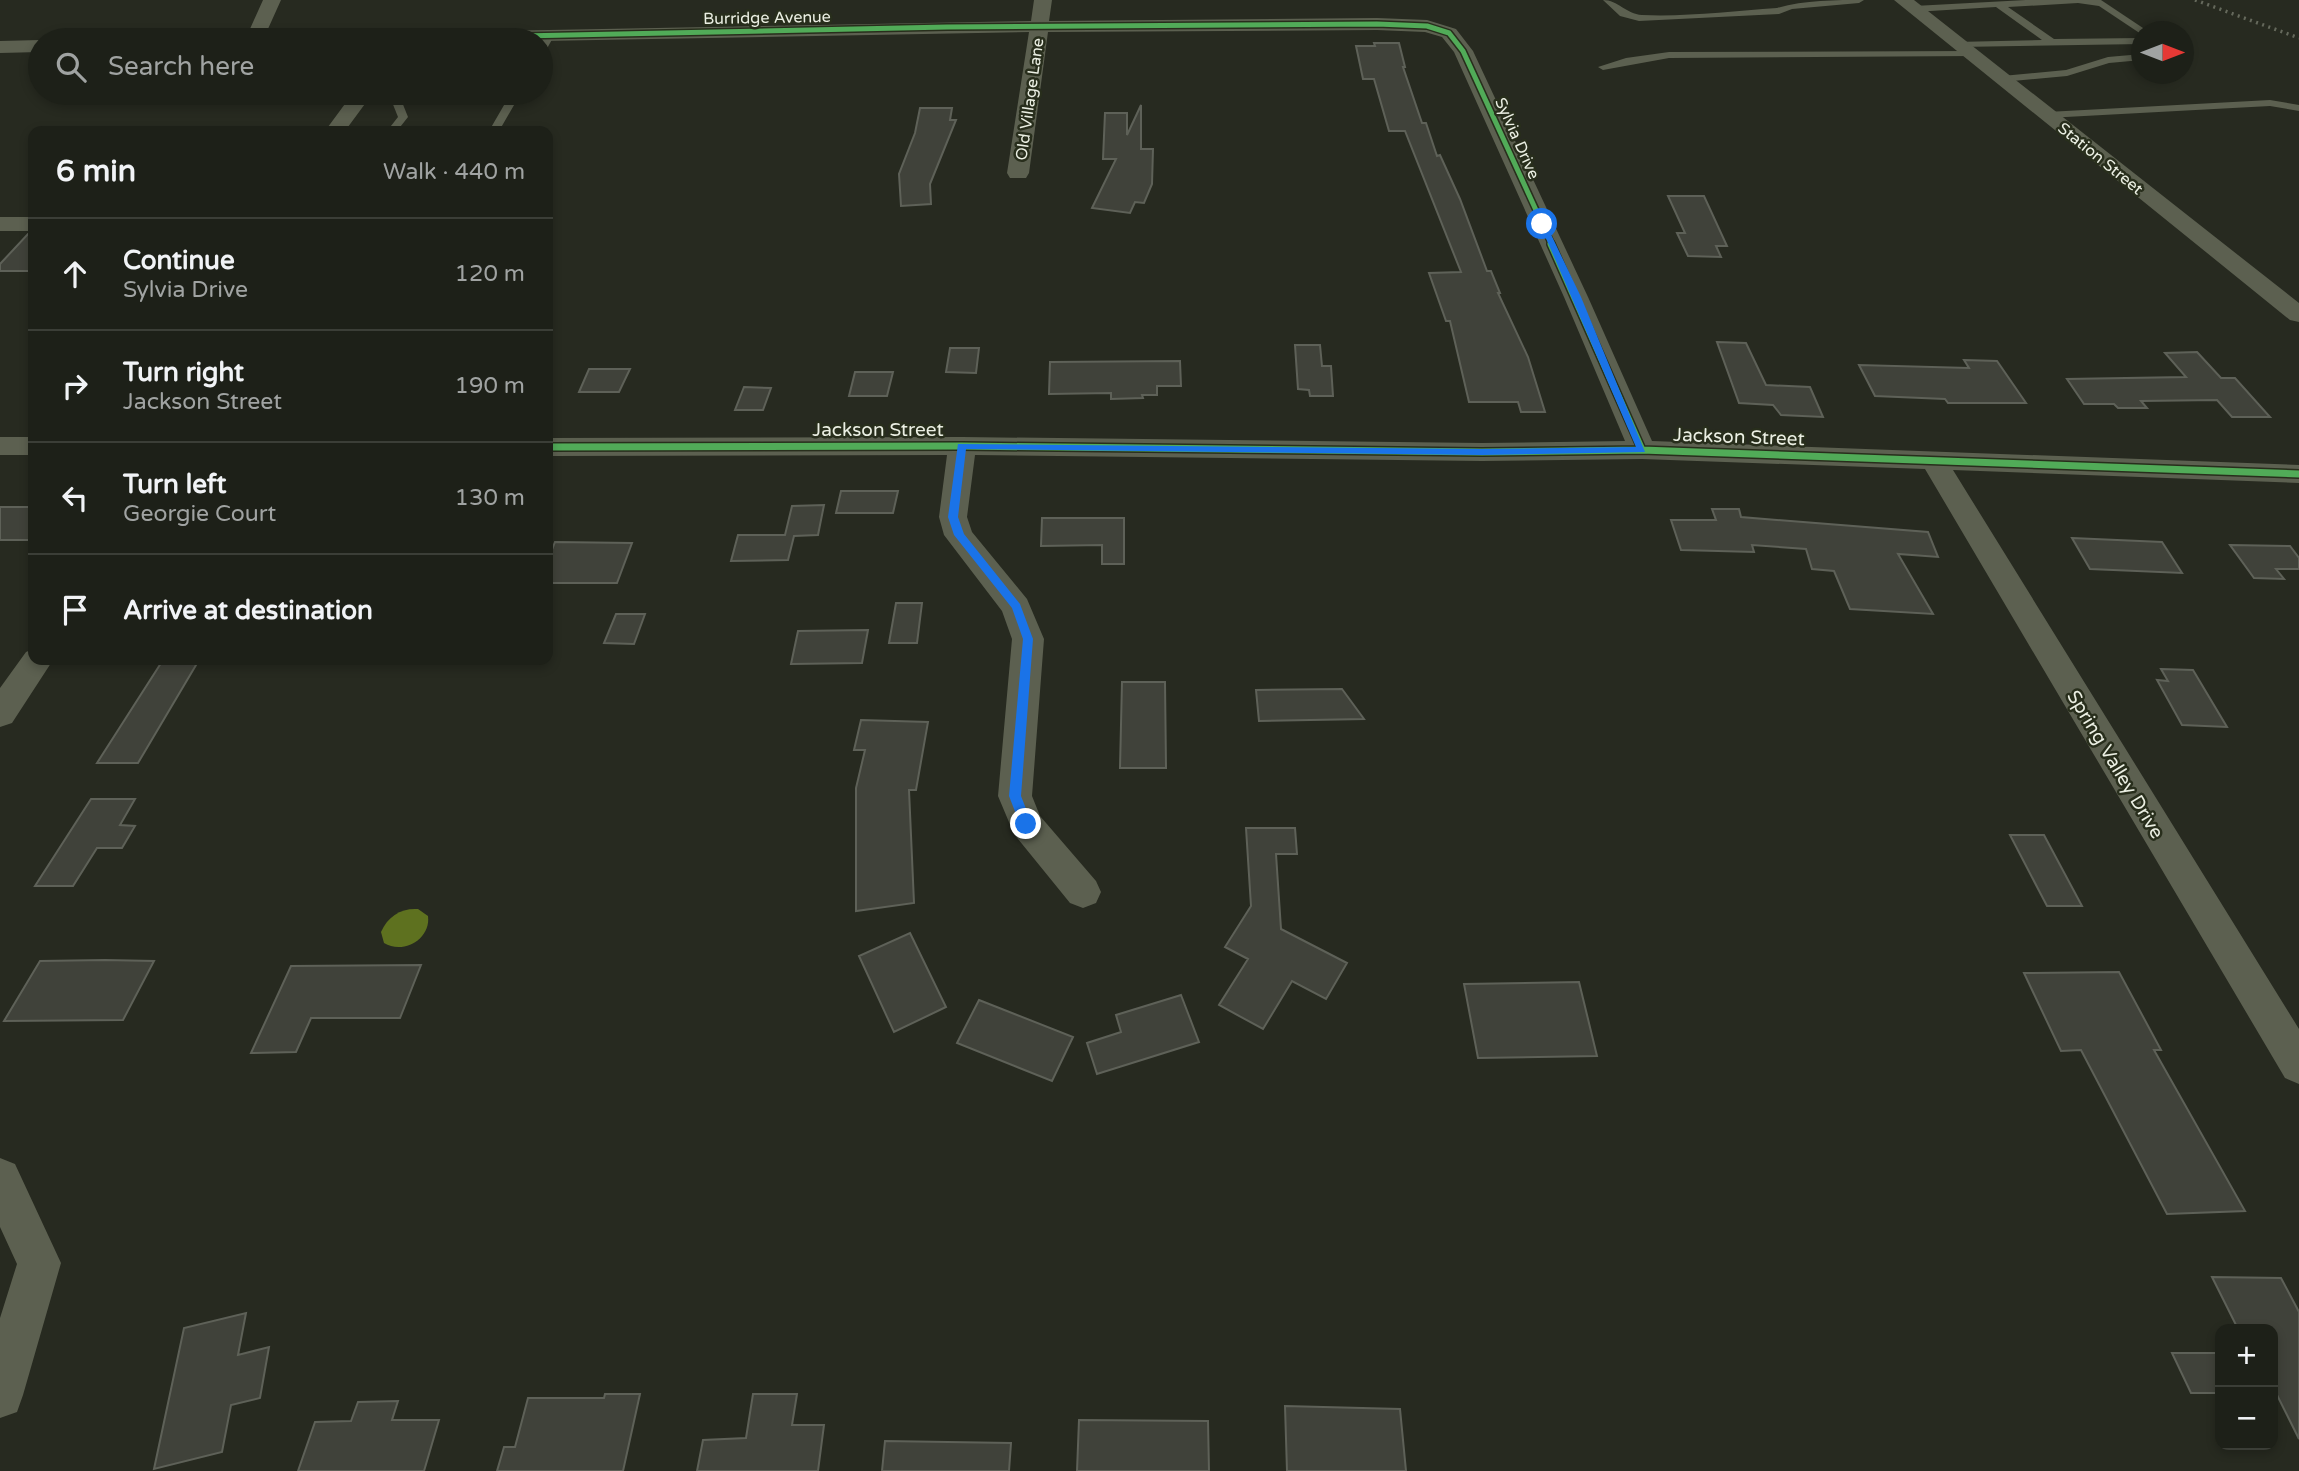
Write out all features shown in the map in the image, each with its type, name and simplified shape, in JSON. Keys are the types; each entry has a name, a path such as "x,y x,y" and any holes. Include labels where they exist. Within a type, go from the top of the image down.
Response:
{"street":[{"path":"259,28 272,0"},
{"name":"Old Village Lane","path":"1018,173 1043,0"},
{"name":"Station Street","path":"1909,5 2299,315"},
{"name":"Burridge Avenue","path":"553,43 1040,26 1377,24 1427,26 1449,33"},
{"name":"Sylvia Drive","path":"1449,33 1463,51 1576,297 1642,450"},
{"path":"0,47 28,47"},
{"path":"339,126 354,105"},
{"path":"0,224 28,224"},
{"path":"0,446 28,446"},
{"path":"962,446 953,517 959,535 1016,607 1028,639 1015,796 1026,824 1083,892"},
{"name":"Jackson Street","path":"553,447 962,446 1482,452 1642,450 2299,474"},
{"name":"Spring Valley Drive","path":"1934,462 2299,1065"},
{"path":"0,714 34,665"},
{"path":"0,1179 39,1263 0,1395"}],"lane":[{"path":"1608,0 1620,14 1654,18 1779,11 1790,6 1859,0"},
{"path":"1909,5 2078,0 2102,3 2131,23"},
{"path":"1998,4 2053,43"},
{"path":"1603,67 1669,55 1965,49 2131,41"},
{"path":"2002,79 2067,73 2108,60 2131,58"},
{"path":"2047,115 2270,103 2299,108"},
{"path":"397,126 403,117 398,105"},
{"path":"497,126 509,105"}],"shaded area":[{"path":"418,909 428,916 428,924 420,938 407,946 384,943 381,932 391,917 406,910"}],"building":[{"path":"1374,43 1399,43 1403,67 1422,123 1426,123 1437,156 1440,155 1460,199 1487,271 1491,271 1498,293 1528,357 1545,412 1521,412 1518,402 1469,402 1450,321 1446,321 1429,273 1461,272 1405,131 1389,131 1374,79 1363,79 1356,46 1375,46"},
{"path":"1141,105 1141,149 1153,149 1152,184 1144,203 1135,202 1130,213 1092,208 1116,159 1103,159 1105,113 1127,113 1127,135"},
{"path":"920,108 952,108 950,120 956,120 930,184 931,204 901,206 899,174 915,133"},
{"path":"1668,196 1704,196 1727,246 1716,246 1721,257 1688,256 1677,233 1685,233"},
{"path":"28,234 28,271 0,271 0,264"},
{"path":"1717,342 1746,343 1766,385 1810,387 1823,417 1781,415 1773,405 1739,403"},
{"path":"1295,345 1320,345 1322,366 1331,366 1333,396 1310,396 1309,390 1298,389"},
{"path":"950,348 979,348 976,373 946,372"},
{"path":"2197,352 2221,378 2235,378 2270,417 2232,417 2217,400 2141,401 2147,408 2084,404 2067,379 2186,377 2165,353"},
{"path":"1964,360 1997,361 2026,403 1948,403 1945,399 1875,396 1859,365 1969,368"},
{"path":"1180,361 1181,386 1157,386 1157,395 1111,399 1111,393 1049,394 1050,362"},
{"path":"589,369 630,369 619,392 579,392"},
{"path":"855,372 893,372 887,396 849,396"},
{"path":"744,387 771,388 763,410 735,410"},
{"path":"841,491 898,491 893,513 836,513"},
{"path":"824,505 818,535 794,536 788,560 731,561 738,535 785,535 792,506"},
{"path":"0,507 28,507 28,540 0,540"},
{"path":"1712,509 1739,509 1741,517 1928,532 1938,557 1898,554 1933,614 1850,609 1834,571 1812,569 1806,549 1752,545 1754,552 1681,550 1671,520 1716,520"},
{"path":"1042,518 1124,518 1124,564 1102,564 1102,545 1041,546"},
{"path":"2072,538 2162,542 2182,573 2090,569"},
{"path":"555,542 632,543 617,583 553,583"},
{"path":"2230,545 2290,546 2299,558 2299,569 2276,569 2284,579 2254,578"},
{"path":"896,603 922,603 917,643 889,643"},
{"path":"616,614 645,614 634,644 604,643"},
{"path":"868,630 862,663 791,664 798,631"},
{"path":"160,665 196,665 138,763 97,763"},
{"path":"2161,669 2193,670 2227,727 2182,725 2157,680 2168,681"},
{"path":"1122,682 1165,682 1166,768 1120,768"},
{"path":"1342,689 1364,719 1259,721 1256,690"},
{"path":"861,720 928,722 916,790 909,790 914,903 856,911 856,788 865,750 854,750"},
{"path":"91,799 135,799 120,825 135,826 122,848 97,848 73,886 35,886"},
{"path":"1246,828 1295,828 1297,854 1276,854 1281,929 1347,963 1326,999 1292,981 1263,1029 1219,1005 1248,959 1225,947 1251,906"},
{"path":"2010,835 2044,835 2082,906 2047,906"},
{"path":"910,933 946,1007 894,1032 859,956"},
{"path":"40,961 154,961 123,1020 4,1021"},
{"path":"421,965 400,1018 311,1018 296,1052 251,1053 291,966"},
{"path":"2119,972 2161,1050 2154,1050 2245,1211 2167,1214 2081,1050 2061,1051 2024,973"},
{"path":"1579,982 1597,1056 1478,1058 1464,984"},
{"path":"1181,995 1199,1042 1097,1074 1087,1043 1121,1032 1116,1015"},
{"path":"979,1000 1073,1037 1052,1081 957,1043"},
{"path":"2212,1277 2281,1278 2299,1312 2299,1439 2278,1397 2278,1324 2236,1324"},
{"path":"246,1313 238,1355 269,1347 260,1398 231,1405 222,1452 154,1469 184,1328"},
{"path":"2172,1353 2215,1353 2215,1393 2191,1393"},
{"path":"605,1394 640,1394 623,1471 497,1471 504,1447 515,1447 528,1398 604,1398"},
{"path":"753,1394 797,1394 792,1425 824,1425 818,1471 697,1471 703,1440 746,1438"},
{"path":"398,1401 392,1420 439,1420 424,1471 298,1471 315,1422 351,1421 358,1402"},
{"path":"1285,1406 1400,1409 1406,1471 1287,1471"},
{"path":"1079,1420 1208,1421 1209,1471 1077,1471"},
{"path":"885,1441 1011,1443 1009,1471 882,1471"}],"railway":[{"path":"2195,0 2299,38"}],"cycle path":[{"path":"553,35 947,27 1377,24 1427,26 1449,33 1463,51 1576,297 1642,450"},
{"path":"553,447 962,446 1482,452 1642,450 2299,474"}],"route":[{"path":"1026,824 1015,796 1028,639 1016,607 959,535 953,517 962,446 1482,452 1642,450 1542,224"}]}
